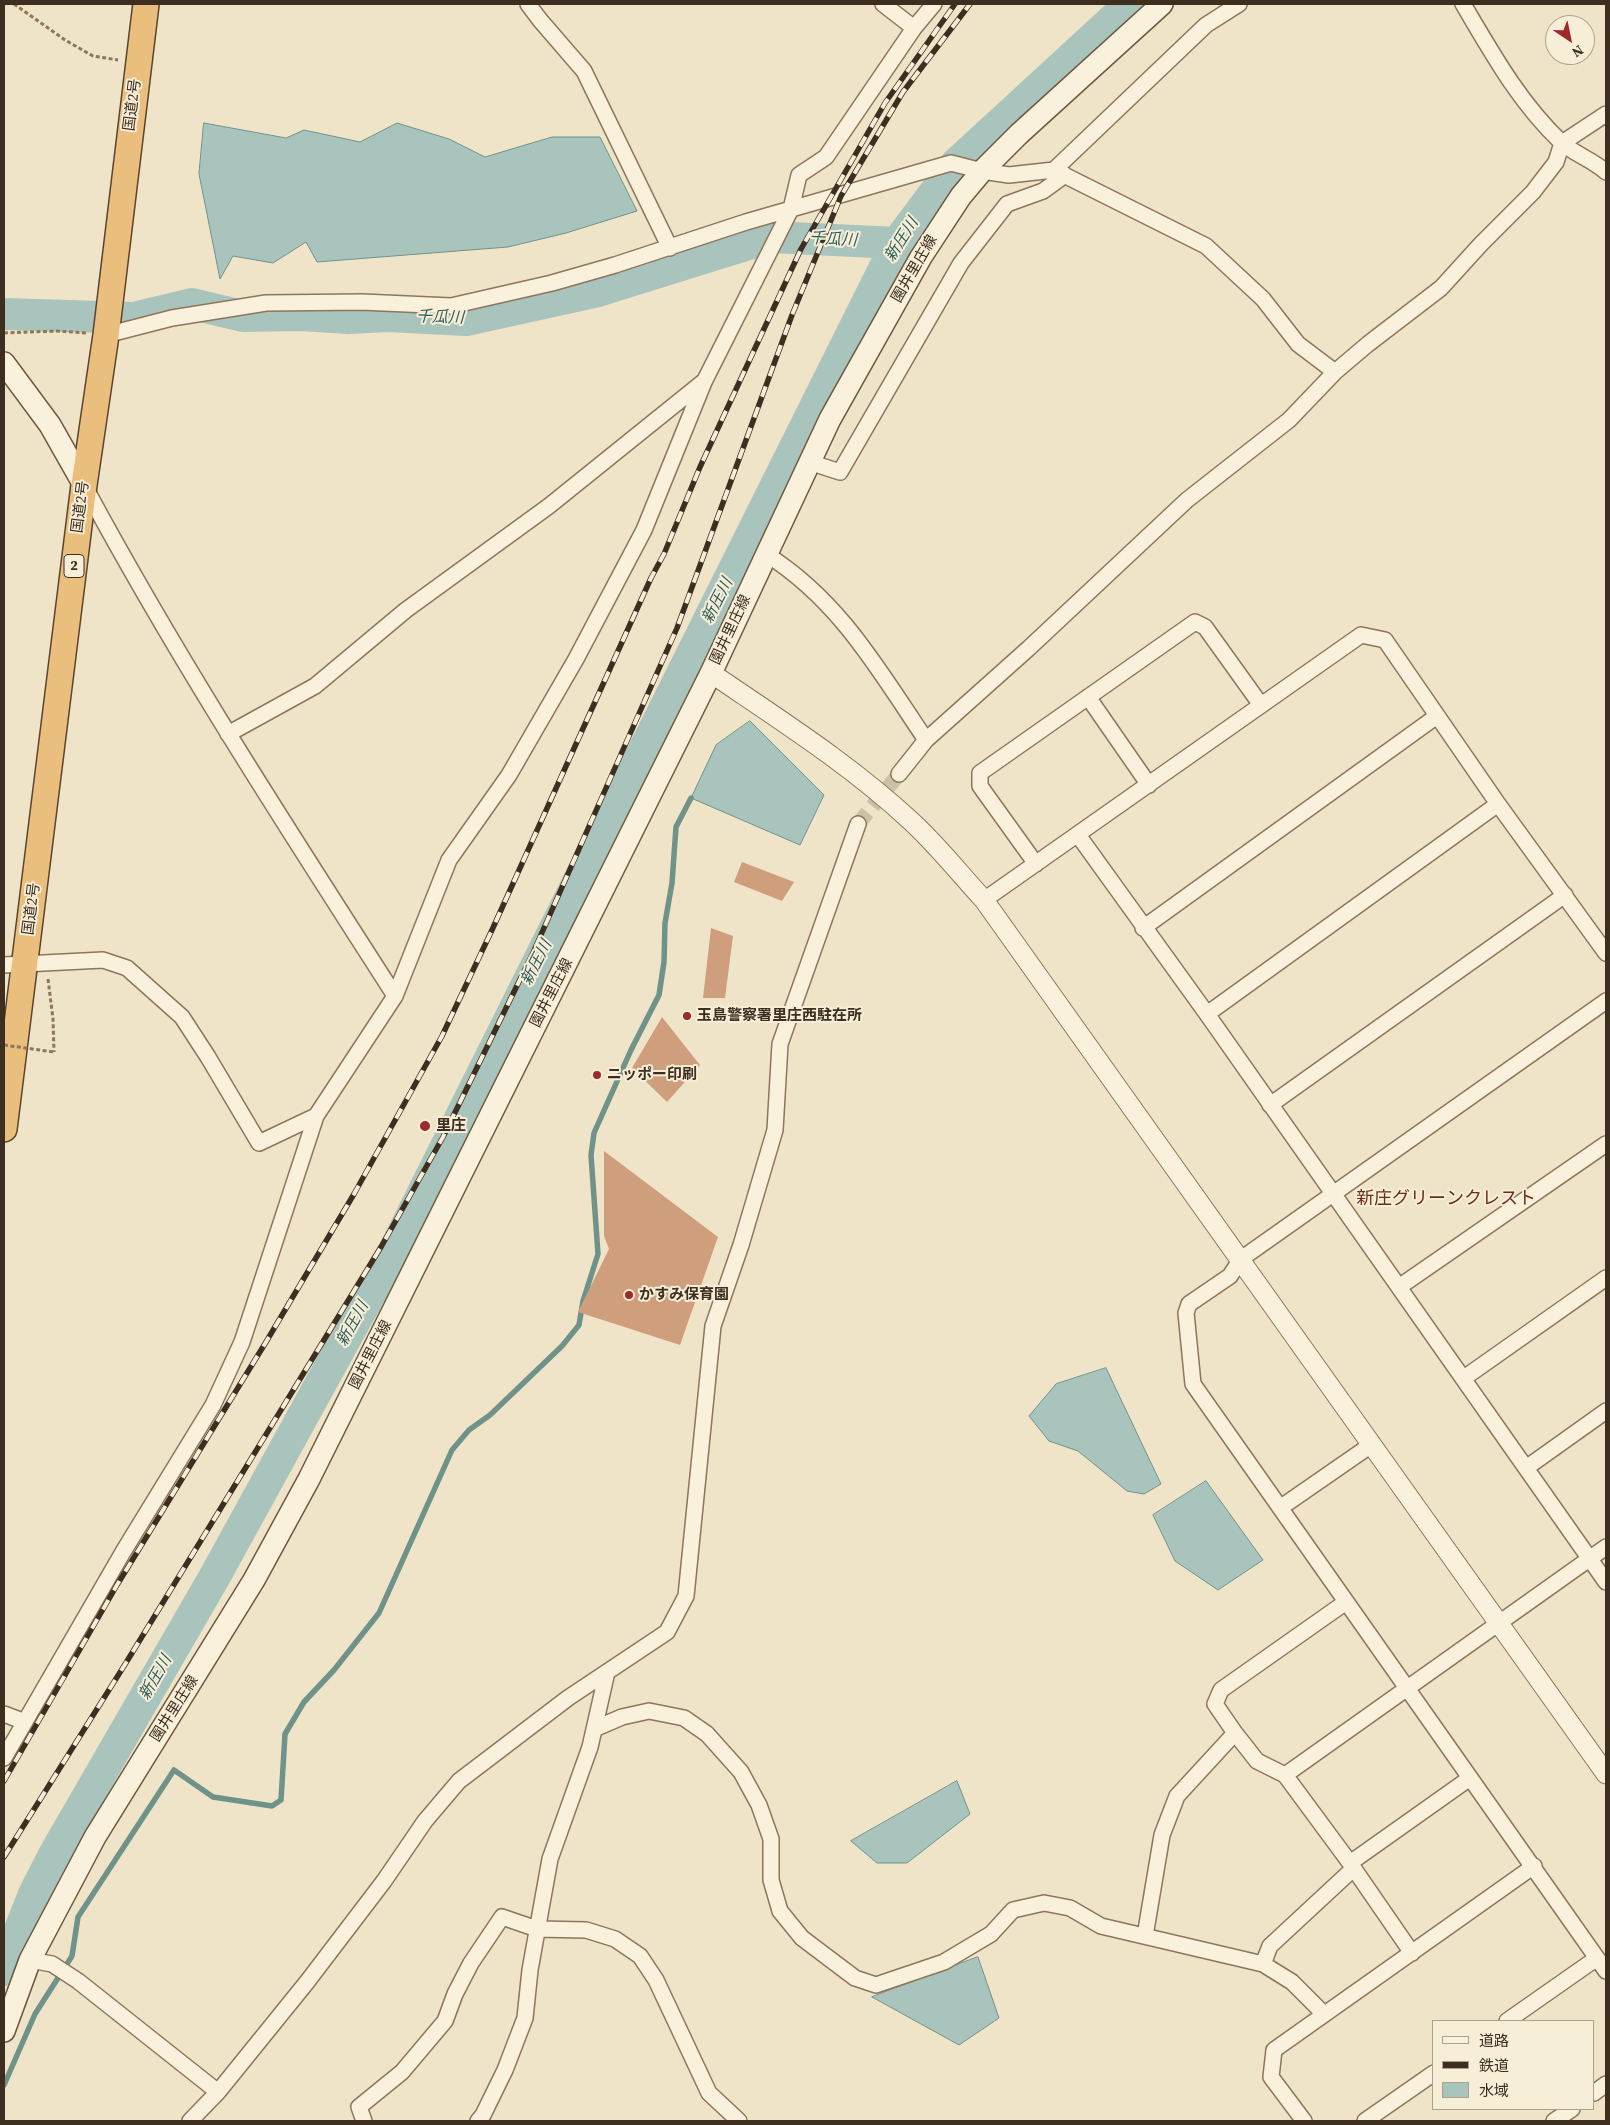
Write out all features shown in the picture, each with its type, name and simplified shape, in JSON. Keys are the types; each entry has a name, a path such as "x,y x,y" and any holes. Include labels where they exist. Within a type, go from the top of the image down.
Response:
{"highway":[{"name":"国道2号","path":"4,1129 84,485 106,335 146,4"}],"main road":[{"name":"園井里庄線","path":"4,2031 30,1960 95,1838 254,1580 309,1479 711,673 830,419 921,257 961,196 982,172 1020,134 1162,4"},
{"path":"4,363 50,425 84,485"}],"street":[{"path":"528,4 584,71 670,248"},
{"path":"883,4 914,28"},
{"path":"4,1758 123,1552 213,1405 242,1342 316,1116 394,996 449,860 509,775 576,659 644,530 704,382 791,209 799,175 826,157 914,28 934,4"},
{"path":"809,462 840,472 961,263 1008,204 1043,191 1206,25 1238,4"},
{"path":"1463,4 1515,90 1562,143 1606,172"},
{"path":"899,774 926,740 1029,648 1187,500 1289,420 1335,372 1441,288 1481,244 1533,192 1556,162 1562,143 1606,114"},
{"path":"106,335 172,318 266,303 362,302 451,306 552,283 670,248 746,222 950,163 982,172 1009,175 1059,173 1206,246 1263,299 1298,344 1335,372"},
{"path":"228,734 315,686 406,610 549,506 704,382"},
{"path":"84,485 113,540 228,734 394,996"},
{"path":"766,554 790,569 837,613 862,645 926,740"},
{"path":"1036,864 980,786 980,773 1088,697 1195,622 1205,627 1261,706"},
{"path":"984,900 1361,635 1385,640 1498,804 1606,953"},
{"path":"711,673 815,743 862,778 913,823 984,900 1606,1774"},
{"path":"1088,697 1149,785"},
{"path":"1143,928 1437,716"},
{"path":"1207,1014 1498,804"},
{"path":"190,2121 218,2092 307,1982 384,1880 425,1821 459,1781 568,1698 668,1632 686,1596 713,1326 741,1244 775,1130 780,1044 858,824"},
{"path":"1078,835 1143,928 1207,1014 1606,1582"},
{"path":"1270,1105 1565,895"},
{"path":"25,964 103,960 127,968 182,1017 259,1143 316,1116"},
{"path":"1606,1001 1241,1259 1230,1276 1189,1304 1186,1313 1193,1384 1534,1866 1606,1971"},
{"path":"1399,1287 1606,1144"},
{"path":"1464,1378 1606,1278"},
{"path":"1526,1468 1606,1411"},
{"path":"1280,1508 1371,1445"},
{"path":"1285,1775 1407,1687 1499,1625 1606,1547"},
{"path":"1346,1602 1221,1690 1215,1704 1256,1761 1285,1775 1352,1866 1412,1953"},
{"path":"478,2121 483,2115 504,2070 525,2018 530,1970 550,1859 590,1747 607,1672"},
{"path":"594,1729 622,1718 649,1711 684,1718 707,1734 741,1772 759,1805 771,1839 771,1880 780,1911 802,1938 854,1978 876,1985 944,1962 991,1934 1013,1910 1044,1903 1070,1908 1101,1926 1263,1964 1292,1982 1324,2014"},
{"path":"4,1714 25,1722"},
{"path":"1145,1936 1162,1835 1177,1796 1235,1734"},
{"path":"1263,1964 1270,1946 1352,1866 1470,1778"},
{"path":"1304,2121 1271,2077 1274,2050 1534,1866"},
{"path":"364,2121 359,2108 402,2072 445,2021 455,1994 471,1963 502,1917 537,1929 586,1930 615,1939 640,1956 656,1980 709,2093 739,2121"},
{"path":"1508,2020 1596,1958"},
{"path":"30,1960 52,1964 78,1981 218,2092"},
{"path":"1365,2121 1432,2074"},
{"path":"1595,2092 1606,2084"},
{"path":"1554,2121 1570,2110"}],"path":[{"path":"14,4 65,40 93,56 138,63"},
{"path":"4,333 57,331 106,335"},
{"path":"4,1045 54,1052 53,1019 25,964"}],"water":[{"path":"204,123 286,138 304,130 360,142 397,123 449,139 485,157 552,137 600,137 637,211 566,233 508,247 317,262 306,242 273,263 233,256 220,279 199,174"},
{"path":"750,721 824,795 800,845 691,798 716,745"},
{"path":"1106,1368 1161,1484 1144,1494 1127,1491 1078,1451 1049,1441 1029,1416 1056,1384"},
{"path":"1206,1481 1263,1560 1218,1590 1175,1561 1153,1515"},
{"path":"957,1781 970,1814 907,1863 877,1863 851,1841"},
{"path":"978,1957 999,2018 959,2045 872,1997"}],"building":[{"path":"742,862 794,882 782,901 734,882"},
{"path":"711,928 733,936 725,998 703,998"},
{"path":"662,1017 700,1065 667,1102 632,1068"},
{"path":"604,1151 718,1237 680,1345 578,1312 609,1249 604,1236"}],"waterway":[{"name":"新圧川","path":"4,1970 34,1894 55,1853 215,1576 399,1241 897,243 956,164 1130,4"},
{"name":"千瓜川","path":"4,314 133,318 192,304 243,316 300,315 349,318 388,316 466,320 598,291 771,237 897,243"},
{"path":"4,2085 35,2014 72,1956 78,1917 174,1770 213,1797 272,1806 281,1800 285,1734 304,1702 334,1670 379,1613 452,1450 469,1430 490,1415 562,1346 579,1325 583,1301 598,1254 591,1155 594,1133 631,1050 659,995 664,962 665,923 672,883 676,827 691,798"}],"tunnel":[{"path":"858,824 899,774"}],"railway":[{"path":"4,1781 117,1585 354,1194 442,1036 651,578 664,554 700,467 801,249 885,103 955,4"},
{"path":"4,1857 124,1666 381,1247 443,1137 532,955 677,628 792,315 841,196 903,92 970,4"}],"place":[{"name":"玉島警察署里庄西駐在所","path":"687,1016"},
{"name":"ニッポー印刷","path":"597,1075"},
{"name":"里庄","path":"425,1126"},
{"name":"かすみ保育園","path":"629,1295"}],"district":[{"name":"新庄グリーンクレスト","path":"1446,1199"}]}
